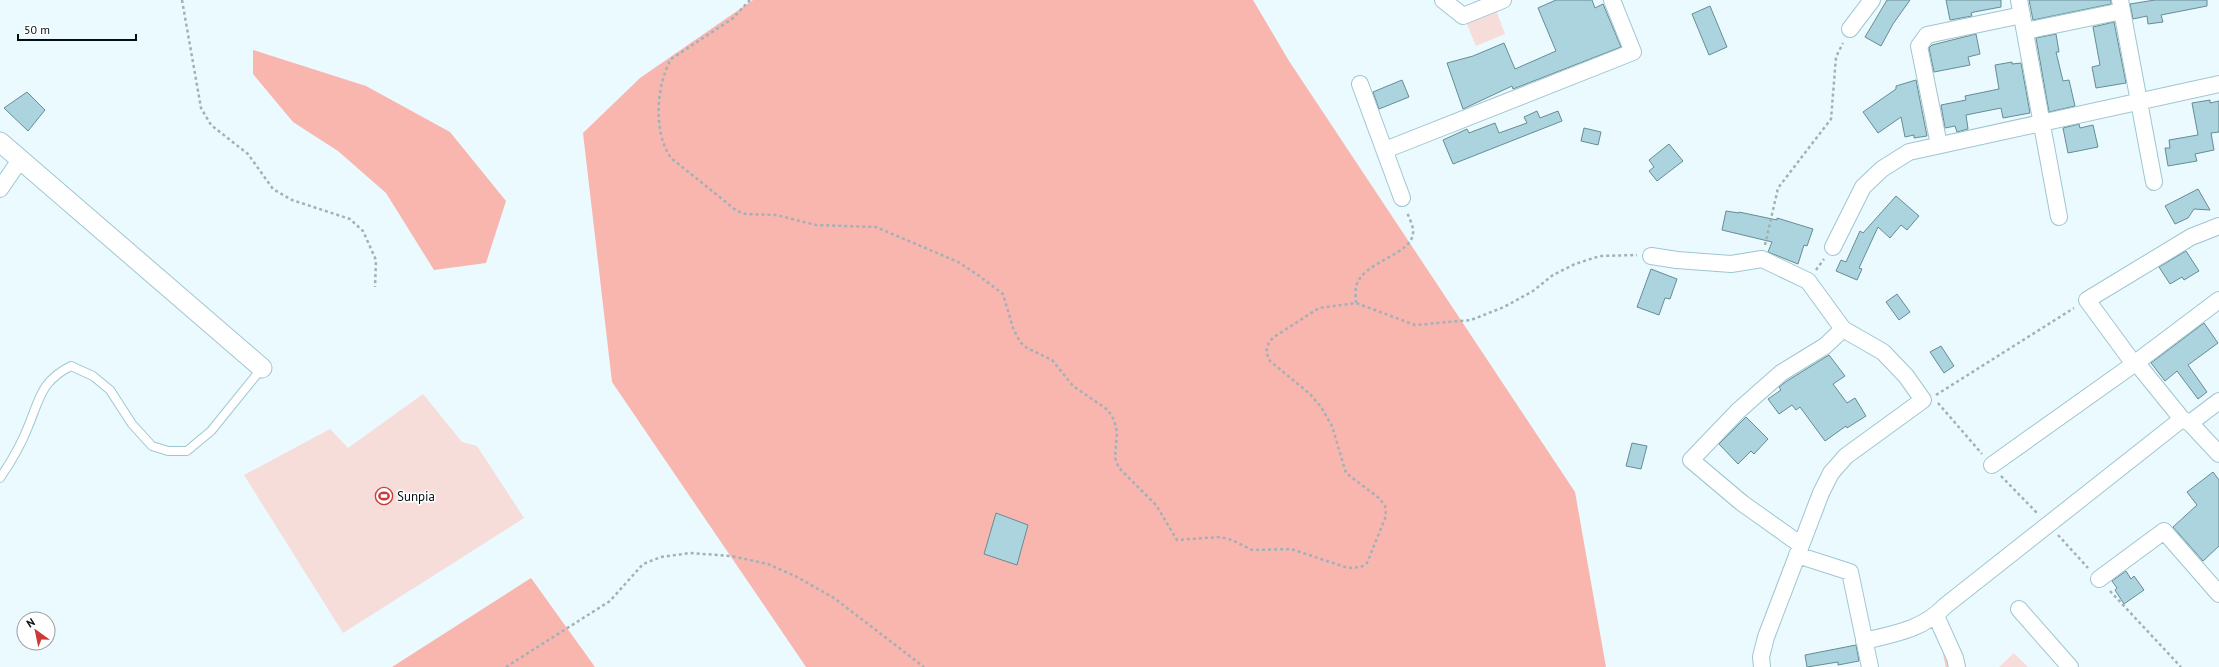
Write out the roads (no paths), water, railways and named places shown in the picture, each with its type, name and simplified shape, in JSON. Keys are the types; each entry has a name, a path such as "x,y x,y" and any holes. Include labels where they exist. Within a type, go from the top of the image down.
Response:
{"street":[{"path":"1443,0 1463,16 1503,0"},
{"path":"1385,150 1633,52 1612,0"},
{"path":"1850,29 1872,0"},
{"path":"2025,31 2121,6 2154,182"},
{"path":"1939,145 1919,46 1927,35 2020,8 2059,217"},
{"path":"1360,84 1402,198"},
{"path":"1833,247 1863,187 1882,169 1909,152 2219,84"},
{"path":"0,142 262,368"},
{"path":"0,189 20,160"},
{"path":"2219,226 2191,237 2086,300 2134,363 2186,421 2219,454"},
{"path":"1651,256 1677,260 1730,264 1762,259 1808,281 1843,329 1883,352 1906,376 1923,400 1846,456 1830,473 1766,637 1761,657 1762,667"},
{"path":"1992,465 2219,300"},
{"path":"1843,329 1825,346 1781,373 1738,411 1691,460 1799,550 1850,572 1870,667"},
{"path":"1864,641 1914,628 1936,616 1945,606 2186,421 2219,401"},
{"path":"2098,579 2164,531 2219,594"},
{"path":"2019,609 2070,667"},
{"path":"1936,616 1955,658 1957,667"}],"lane":[{"path":"0,478 11,463 28,428 40,393 56,373 71,366 93,376 110,390 132,424 152,446 168,451 187,451 211,431 262,368"}],"waterway":[{"path":"1945,652 1948,667"}],"place":[{"name":"Sunpia","path":"384,496"}]}
